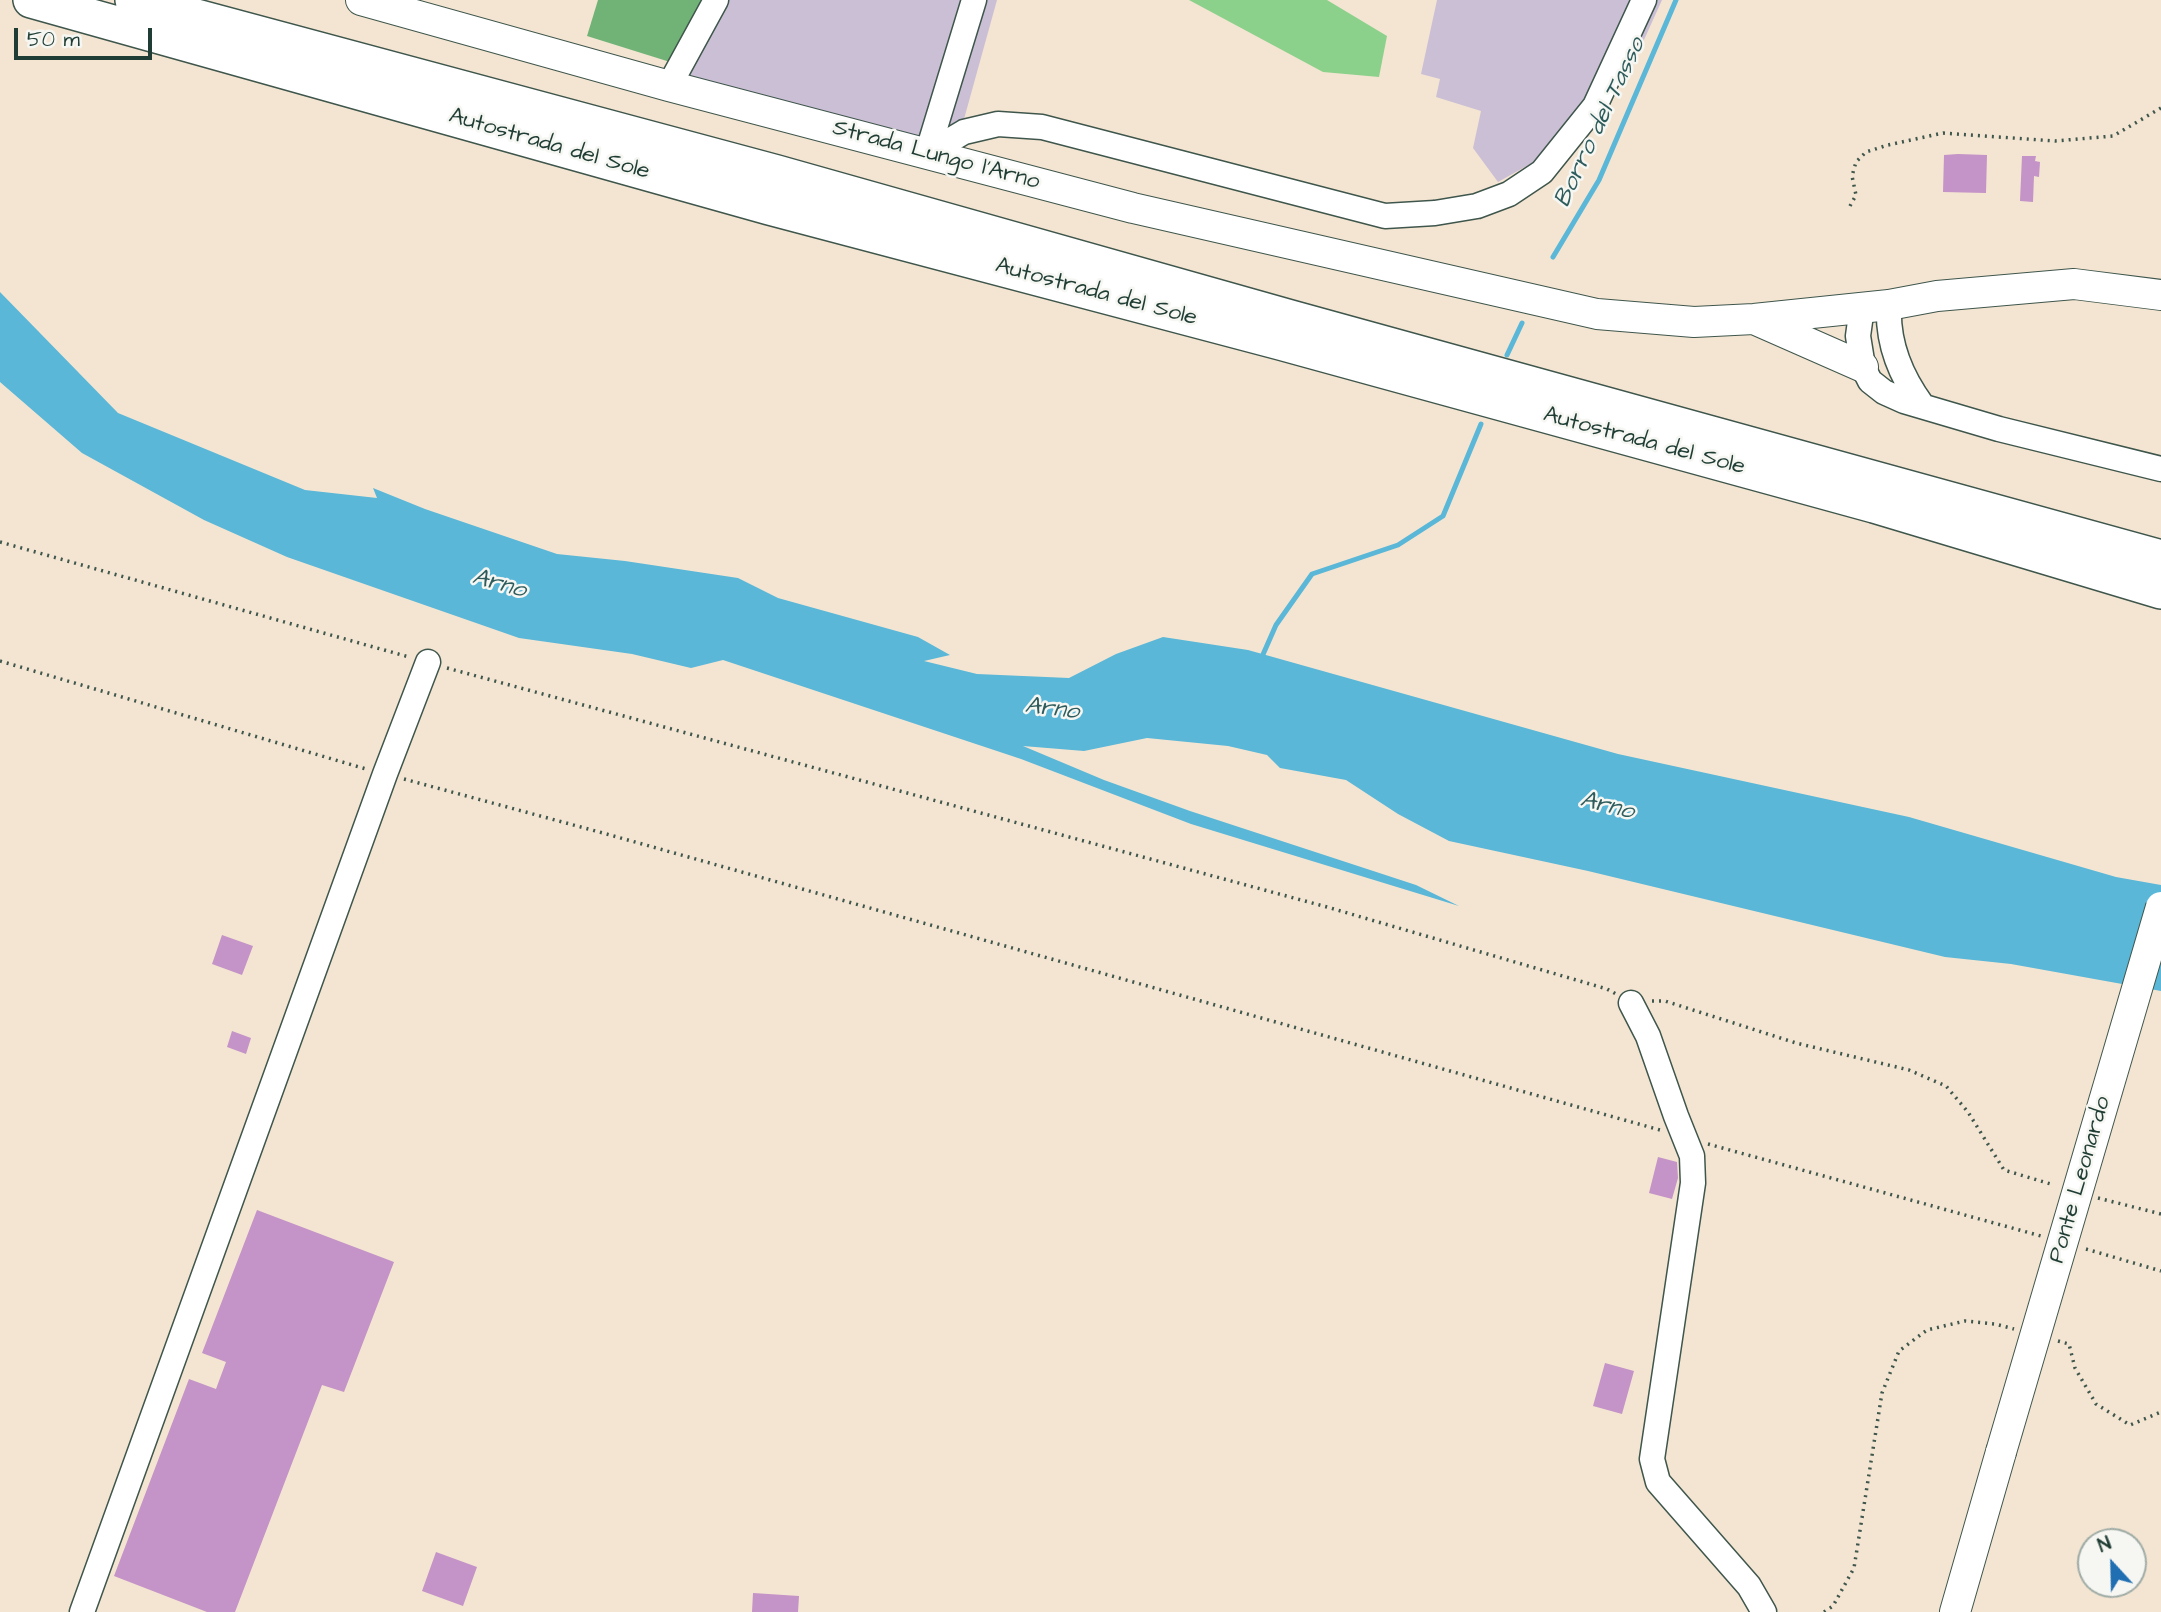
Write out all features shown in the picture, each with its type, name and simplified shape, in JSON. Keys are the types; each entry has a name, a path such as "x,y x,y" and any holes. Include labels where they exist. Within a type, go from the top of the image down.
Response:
{"highway":[{"name":"Autostrada del Sole","path":"31,0 769,207 1280,342 1874,505 2161,590"},
{"name":"Autostrada del Sole","path":"133,0 777,173 2161,558"}],"main road":[{"name":"Strada Lungo l'Arno","path":"375,2 669,86 1133,208 1597,314 1694,322 1754,319 1875,306 1937,296 2074,284 2161,295"},
{"path":"1754,319 1863,367"},
{"name":"Ponte Leonardo","path":"1955,1612 2161,907"}],"street":[{"path":"669,86 716,0"},
{"path":"926,153 974,0"},
{"path":"926,153 964,132 998,124 1042,127 1385,216 1435,213 1477,206 1509,194 1542,172 1595,106 1644,0"},
{"path":"1922,405 1899,368 1888,325 1875,306 1858,335 1863,367 1870,381 1884,392 1903,401 1998,429 2161,469"},
{"path":"82,1612 428,662"},
{"path":"1631,1003 1648,1036 1692,1156 1693,1183 1651,1459 1658,1482 1749,1586 1764,1612"}],"path":[{"path":"1850,206 1856,195 1852,176 1856,162 1867,152 1888,145 1943,133 2055,141 2113,136 2161,108"},
{"path":"0,542 428,662 1327,907 1607,989 1631,1003 1665,1001 1796,1042 1909,1070 1946,1086 1968,1112 2004,1170 2060,1187"},
{"path":"0,661 385,774 2048,1238"},
{"path":"2097,1198 2161,1214"},
{"path":"2086,1249 2161,1271"},
{"path":"1824,1612 1833,1606 1854,1568 1882,1393 1899,1350 1927,1330 1965,1321 1995,1324 2020,1331"},
{"path":"2057,1341 2069,1344 2074,1368 2096,1404 2130,1424 2161,1412"}],"shaded area":[{"path":"702,0 997,0 956,148 666,69"},
{"path":"1437,0 1662,0 1634,62 1532,163 1498,182 1473,148 1481,111 1436,97 1440,79 1421,74"}],"green space":[{"path":"598,0 702,0 670,62 587,36"},
{"path":"1189,0 1327,0 1387,36 1379,77 1323,72"}],"water":[{"name":"Arno","path":"0,292 118,413 305,490 377,498 373,488 425,509 557,554 738,578 778,598 918,637 950,655 924,661 977,674 1069,678 1116,654 1163,637 1248,650 1618,754 1909,817 2116,877 2161,885 2161,991 2011,964 1945,957 1588,871 1449,841 1398,814 1346,780 1280,768 1267,755 1228,746 1147,738 1084,751 1023,746 1104,780 1190,811 1416,885 1459,906 1191,824 1021,759 723,660 691,668 632,654 519,638 287,557 204,520 82,453 0,382"}],"building":[{"path":"1944,155 1987,155 1986,193 1943,192"},
{"path":"2022,156 2036,156 2035,161 2040,162 2039,177 2034,176 2033,202 2020,201"},
{"path":"222,935 253,946 242,975 212,964"},
{"path":"232,1031 251,1038 246,1054 227,1047"},
{"path":"1658,1157 1677,1162 1678,1178 1672,1199 1649,1193"},
{"path":"257,1210 394,1262 344,1392 322,1385 235,1612 207,1612 114,1576 189,1379 216,1389 226,1362 202,1353"},
{"path":"1605,1363 1634,1371 1622,1414 1593,1406"},
{"path":"436,1552 477,1567 463,1606 422,1591"},
{"path":"753,1593 799,1596 798,1612 752,1612"}],"waterway":[{"name":"Borro del Tasso","path":"1553,257 1599,180 1676,0"},
{"name":"Borro del Tasso","path":"1507,355 1522,323"},
{"name":"Borro del Tasso","path":"1261,659 1276,625 1312,574 1398,545 1443,516 1481,424"}]}
